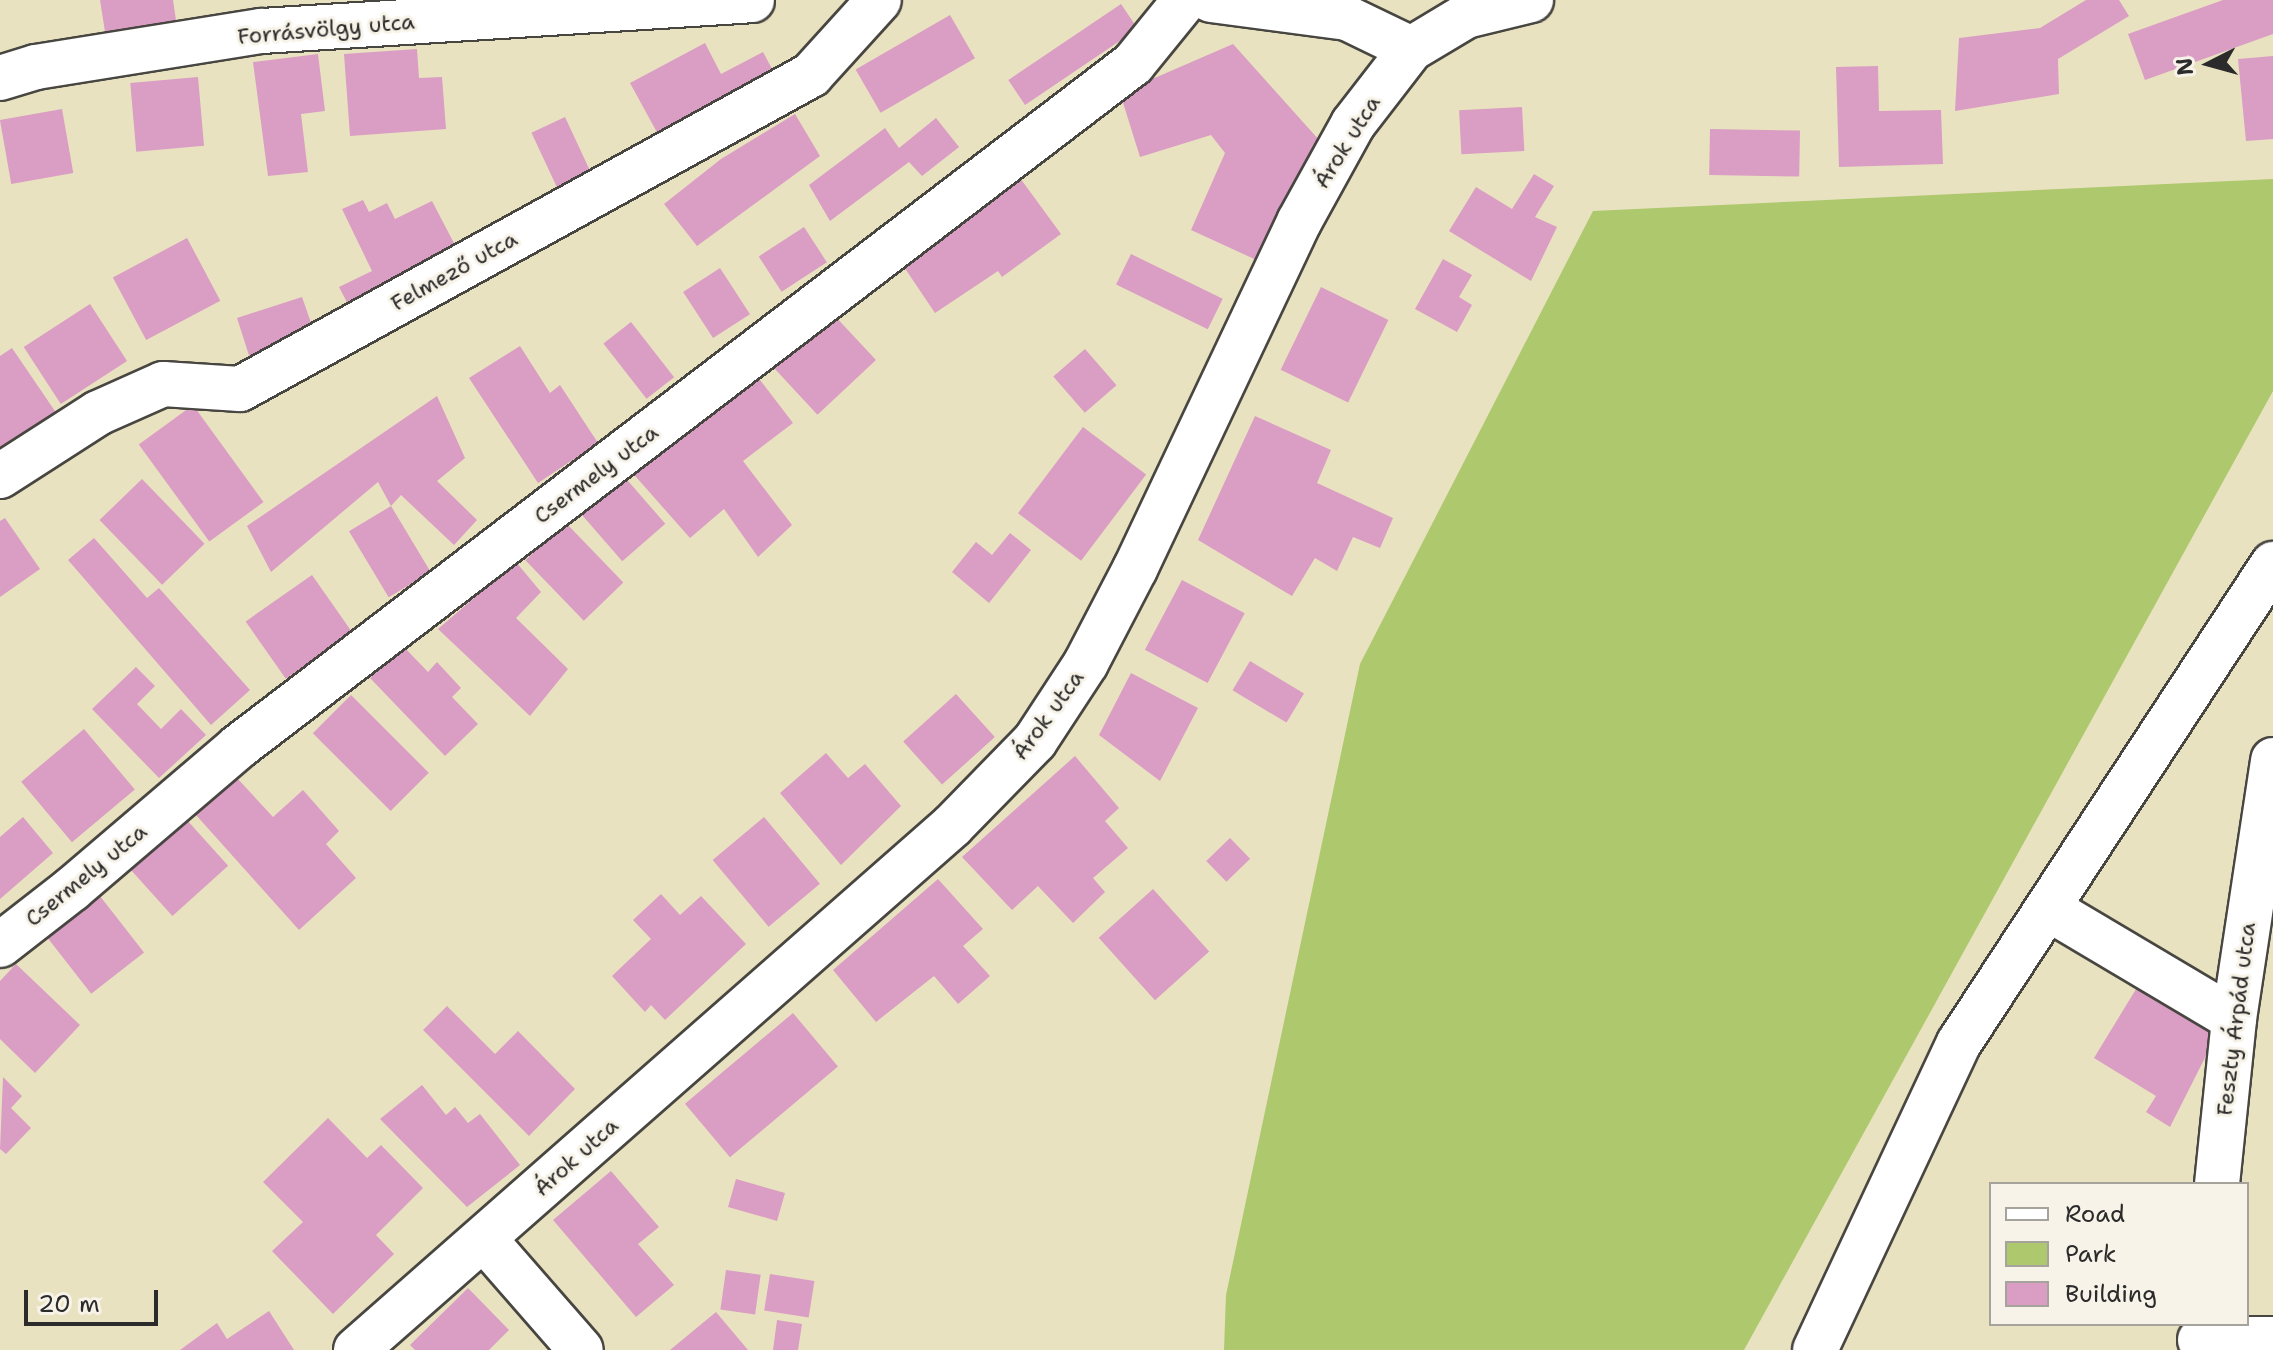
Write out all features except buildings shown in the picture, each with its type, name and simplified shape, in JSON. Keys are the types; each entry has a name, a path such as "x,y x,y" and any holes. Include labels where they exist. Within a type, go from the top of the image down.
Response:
{"street":[{"name":"Forrásvölgy utca","path":"0,78 36,67 262,31 752,0"},
{"name":"Felmező utca","path":"0,476 98,413 163,384 240,389 811,75 879,0"},
{"name":"Csermely utca","path":"0,945 72,889 238,747 1133,64 1185,0"},
{"path":"1211,0 1347,18 1411,49"},
{"name":"Árok utca","path":"356,1350 952,826 1035,741 1086,663 1135,569 1299,222 1353,124 1411,49 1466,16 1531,0"},
{"path":"1815,1350 1959,1043 2273,564"},
{"name":"Feszty Árpád utca","path":"2217,1182 2234,1019 2273,760"},
{"path":"2049,909 2234,1019"},
{"path":"484,1239 581,1350"},
{"path":"2200,1338 2273,1339"}],"green space":[{"path":"2273,179 2273,391 1744,1350 1224,1350 1226,1295 1360,664 1593,211"}]}
